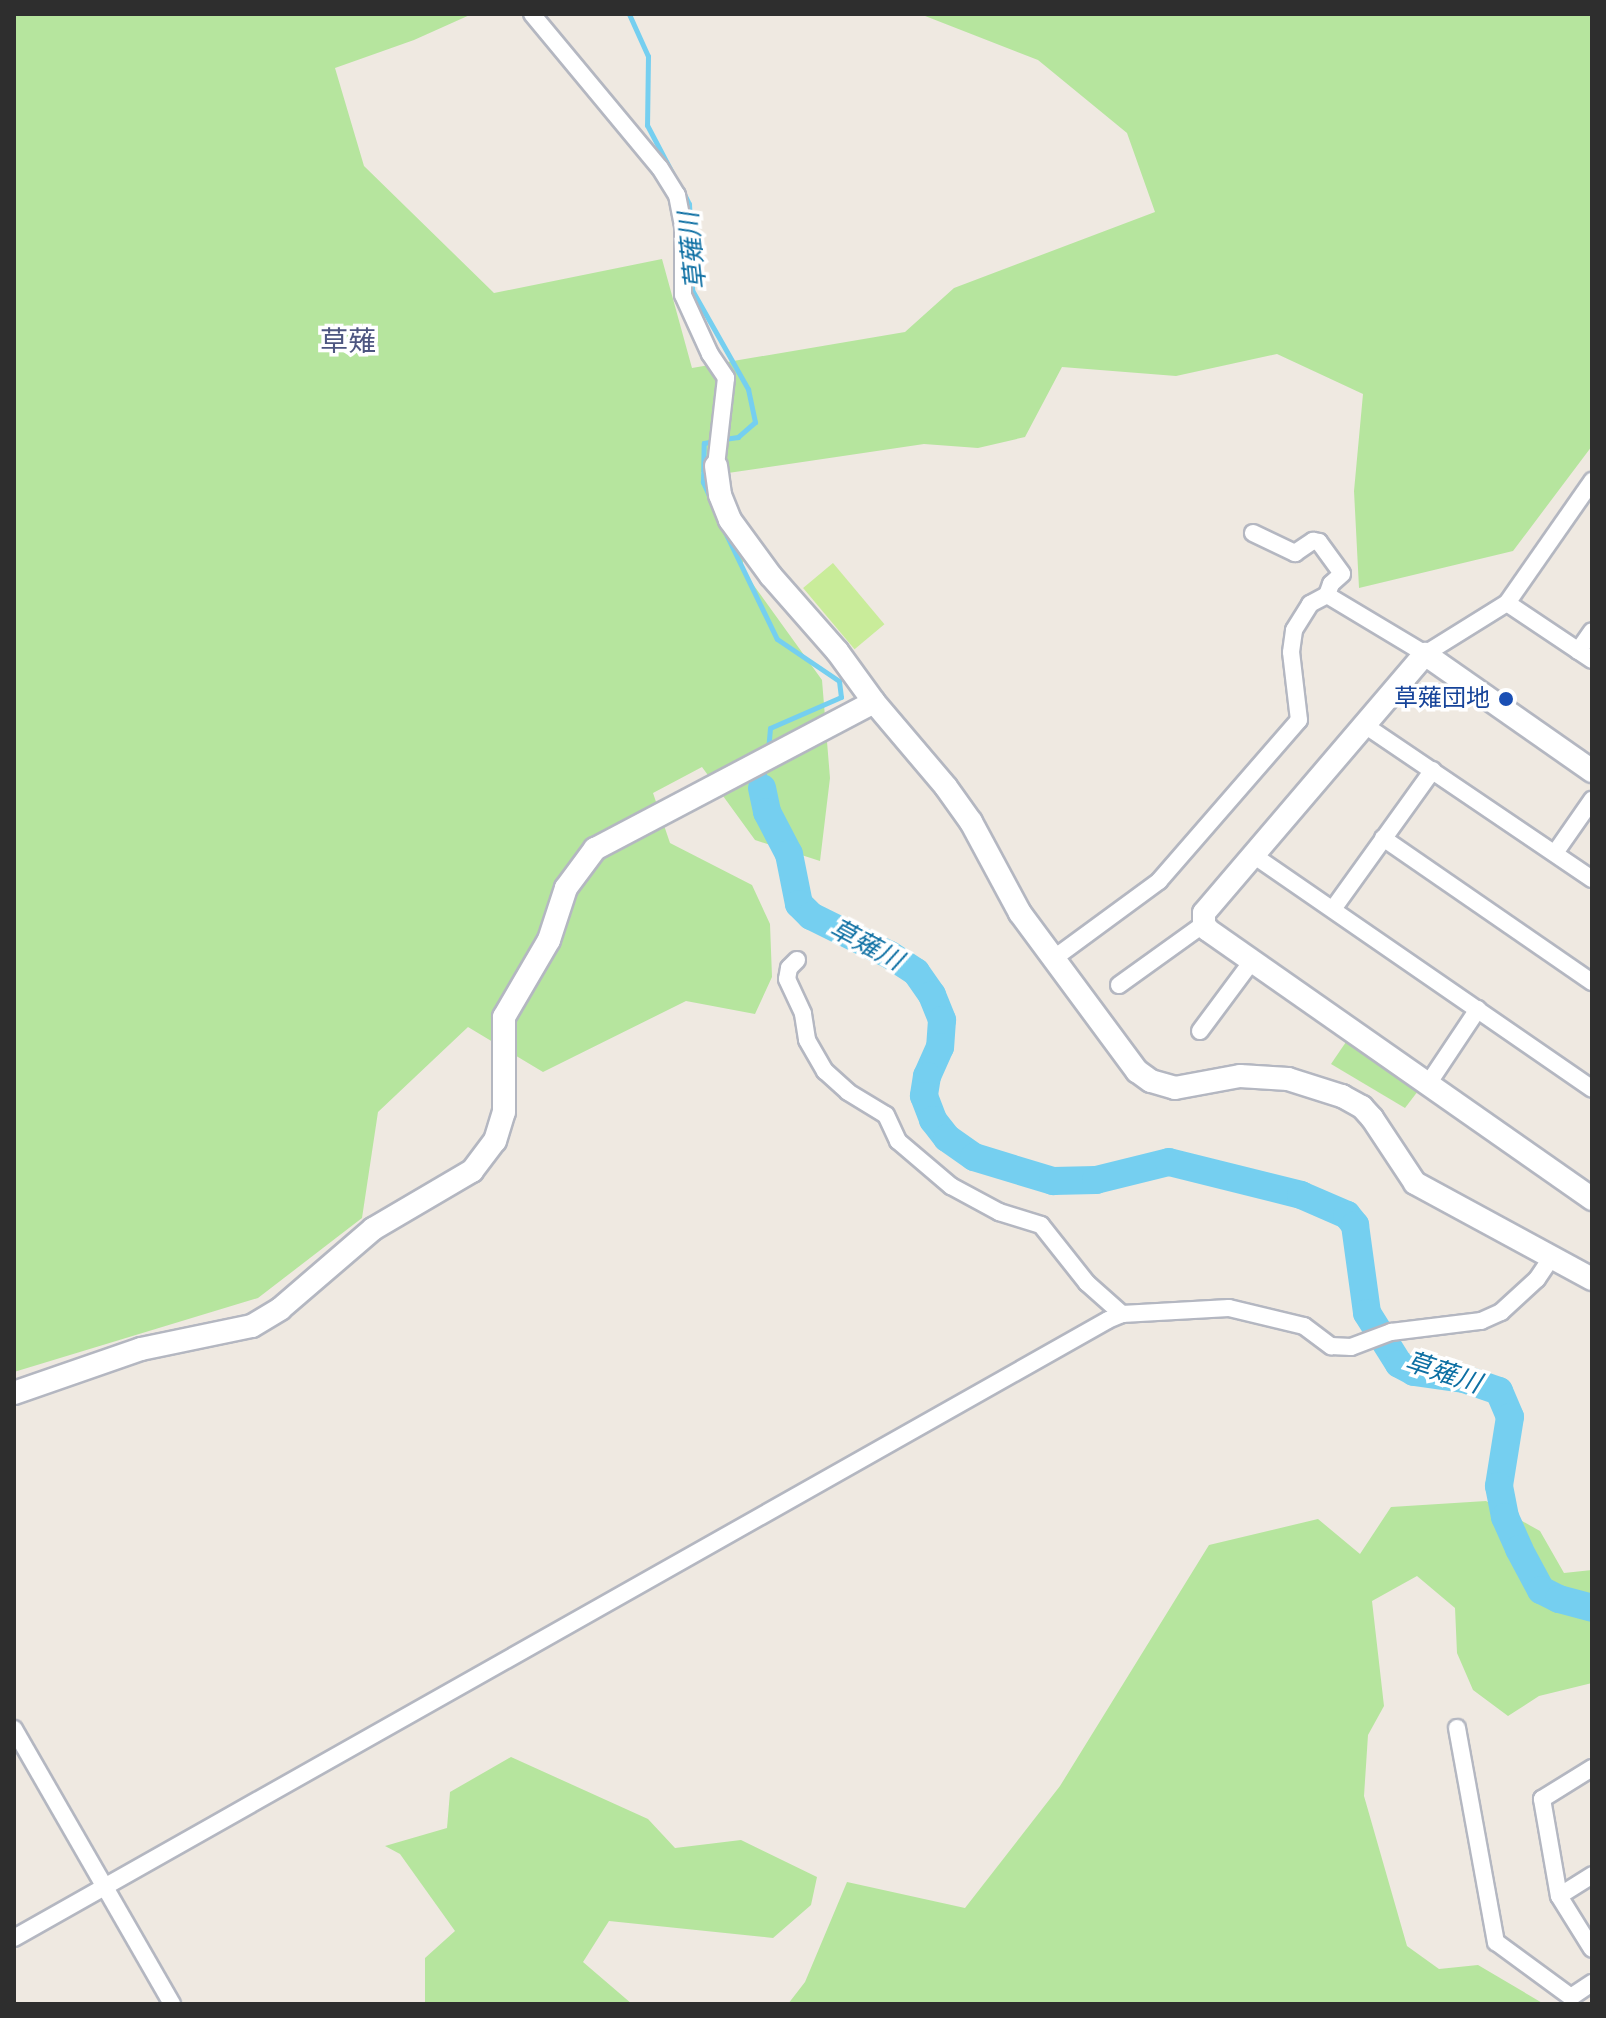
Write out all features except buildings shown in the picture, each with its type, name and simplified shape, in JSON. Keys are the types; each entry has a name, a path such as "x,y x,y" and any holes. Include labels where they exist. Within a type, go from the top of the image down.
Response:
{"street":[{"path":"532,14 660,168 677,195 683,227 683,295 710,354 726,378 716,466 720,495 730,520 971,822 1020,913 1125,1056 1151,1081 1175,1088 1240,1076 1288,1079 1342,1096 1362,1107 1372,1118 1415,1183 1592,1279"},
{"path":"1204,924 1204,913 1256,857 1425,654 1507,603 1592,481"},
{"path":"1053,959 1159,881 1299,720 1291,652 1294,630 1310,604 1327,595 1331,584 1342,574 1319,542 1313,541 1295,553 1253,533"},
{"path":"1327,595 1425,654 1592,771"},
{"path":"1507,603 1585,656 1592,631"},
{"path":"14,1393 141,1349 252,1326 280,1309 373,1229 472,1171 495,1141 504,1112 504,1017 549,940 566,888 595,849 874,702"},
{"path":"1366,726 1592,879"},
{"path":"1333,909 1433,770"},
{"path":"1555,853 1592,800"},
{"path":"1383,838 1592,982"},
{"path":"1256,857 1592,1089"},
{"path":"1204,924 1252,961 1592,1199"},
{"path":"1119,985 1204,924"},
{"path":"797,960 789,968 787,979 803,1014 807,1040 825,1071 848,1092 886,1115 898,1141 951,1186 999,1212 1041,1225 1087,1283 1122,1314"},
{"path":"1200,1031 1252,961"},
{"path":"1428,1084 1478,1009"},
{"path":"14,1938 1122,1314 1229,1308 1304,1326 1331,1346 1351,1347 1391,1332 1481,1321 1501,1312 1537,1279 1551,1258"},
{"path":"1457,1728 1496,1942 1571,1997 1592,1983"},
{"path":"14,1729 172,2004"},
{"path":"1592,1768 1542,1799 1559,1896 1592,1949"},
{"path":"1559,1896 1592,1875"}],"green space":[{"path":"14,14 472,14 414,40 335,68 364,166 494,293 662,259 692,368 905,332 954,288 1155,212 1127,133 1038,60 920,14 1592,14 1592,446 1513,551 1359,588 1354,491 1363,394 1277,354 1176,376 1062,367 1025,437 978,448 924,444 728,473 701,472 703,482 744,556 742,569 822,680 830,778 820,861 755,840 702,767 653,793 670,843 752,885 770,924 772,977 755,1014 686,1001 543,1072 468,1027 378,1112 362,1218 258,1298 14,1372"},
{"path":"833,563 884,624 855,649 803,588"},
{"path":"1348,1039 1418,1091 1405,1108 1331,1064"},
{"path":"1486,1501 1540,1531 1564,1573 1592,1570 1592,1683 1539,1696 1508,1716 1473,1690 1457,1653 1455,1608 1417,1576 1372,1601 1384,1706 1368,1735 1364,1796 1407,1946 1439,1969 1478,1965 1544,2004 788,2004 805,1982 847,1882 965,1908 1060,1786 1209,1545 1318,1519 1360,1554 1391,1507"},
{"path":"511,1757 648,1819 675,1848 741,1840 817,1877 811,1905 773,1938 609,1921 583,1962 632,2004 425,2004 425,1958 455,1931 400,1854 385,1846 447,1828 450,1792"}],"waterway":[{"name":"草薙川","path":"629,14 648,56 647,125 675,178"},
{"name":"草薙川","path":"684,194 689,204 690,222"},
{"name":"草薙川","path":"691,256 692,290 748,389 755,422 738,437 724,439"},
{"name":"草薙川","path":"711,500 703,482 704,443 714,441"},
{"name":"草薙川","path":"723,528 777,639 839,681 841,697 770,728 768,749"},
{"name":"草薙川","path":"762,788 765,767"},
{"name":"草薙川","path":"762,788 767,812 789,854 799,904 811,916 890,955 916,972 932,995 942,1020 940,1047 927,1076 924,1096 933,1120 947,1138 974,1157 1053,1181 1096,1180 1169,1162 1301,1195 1347,1215 1355,1225 1367,1313 1399,1364 1414,1372 1464,1379 1499,1391 1510,1417 1499,1486 1505,1517 1541,1590 1559,1599 1592,1608"}],"place":[{"name":"草薙団地","path":"1506,699"}],"district":[{"name":"草薙","path":"348,342"}]}
